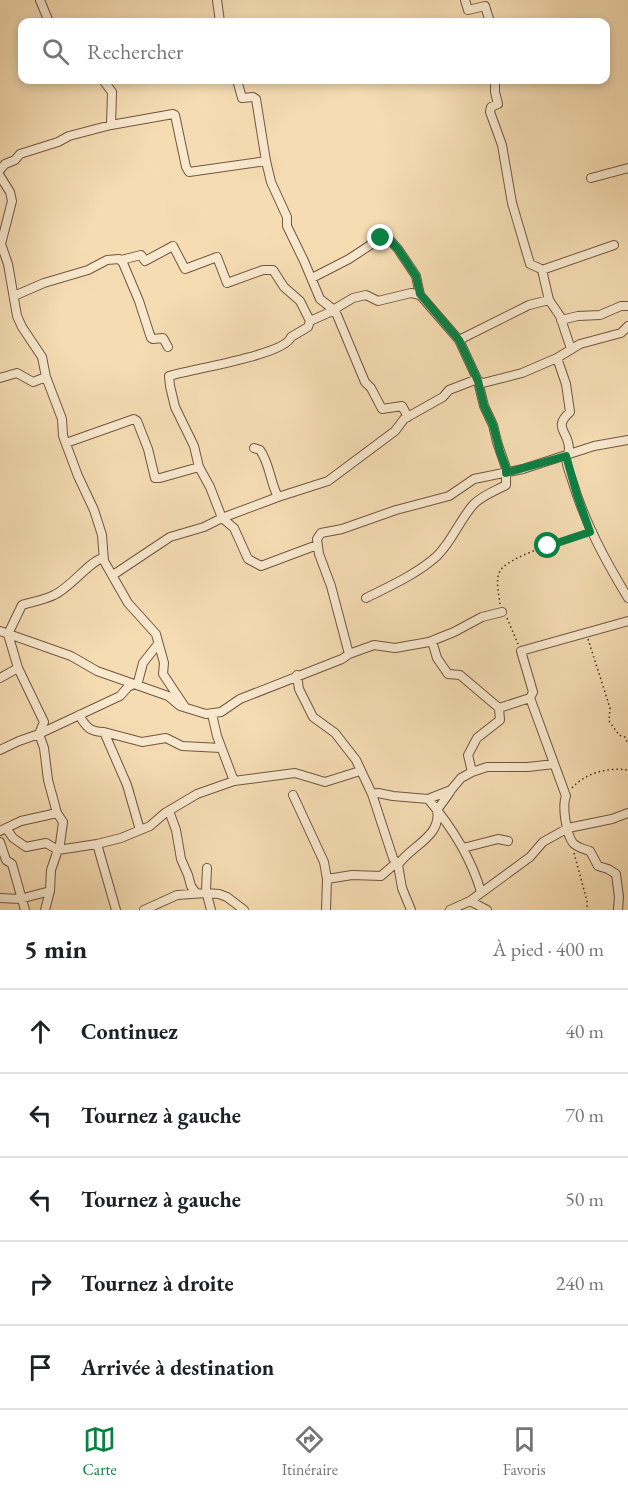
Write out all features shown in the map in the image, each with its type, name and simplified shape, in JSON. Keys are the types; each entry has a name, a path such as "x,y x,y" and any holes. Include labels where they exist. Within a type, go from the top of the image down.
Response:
{"street":[{"path":"40,0 47,18"},
{"path":"217,0 219,18"},
{"path":"465,0 468,10 485,6 489,18"},
{"path":"106,84 112,92 111,125"},
{"path":"238,84 242,98 256,99 271,182 287,217 287,226 320,298 334,310 359,371 381,408 387,410 402,406 408,417"},
{"path":"495,84 498,104 490,109 491,118 502,145 512,202 530,264 542,270 549,300 561,320 570,349"},
{"path":"0,170 4,164 15,160 18,155 26,151 58,142 72,135 111,125 174,114 189,172 266,161"},
{"path":"591,178 628,168"},
{"path":"0,176 10,192 12,201 1,244 8,264 15,309 20,323 42,357 46,377 62,420 63,436 102,535 103,558 128,603 156,634 164,663 163,674 185,708"},
{"path":"312,278 384,238 392,241 413,271 420,294 459,340 478,381 484,406 493,425 506,468 506,485 474,504 448,543 434,558 399,581 366,598"},
{"path":"542,270 614,245"},
{"path":"14,296 44,283 88,270 107,260 121,260 141,255 146,261 173,246 185,269 217,256 226,283 263,270 273,270 284,287 300,301 310,321 308,327 291,337 285,345 246,359 169,376 170,386 175,407 194,446 199,467 210,487 222,518 234,528 248,559 260,566 317,545"},
{"path":"121,260 139,301 151,338 163,338 168,347"},
{"path":"310,321 334,310 348,300 362,296 369,296 378,302 411,293 420,294"},
{"path":"459,340 529,305 549,300"},
{"path":"561,320 578,315 597,315 621,306 628,306"},
{"path":"113,575 170,537 204,527 278,497 328,481 395,431 408,417 443,397 449,390 478,381 483,383 518,374 557,358 580,344 614,336 628,326"},
{"path":"557,358 566,384 570,412 563,418 561,424 569,448 566,456 577,495 590,532 628,598"},
{"path":"0,378 17,373 33,382 46,377"},
{"path":"66,443 134,419 148,449 155,478 199,467"},
{"path":"349,654 317,545 317,539 321,533 342,529 388,512 449,496 474,479 506,473 594,446 628,440"},
{"path":"254,448 260,450 263,455 278,497"},
{"path":"4,632 22,605 55,595 76,580 96,560 103,558"},
{"path":"4,632 72,656 89,668 168,696 185,708 201,714 212,714 225,710 237,700 374,645 395,648 432,641 482,617 502,612"},
{"path":"499,708 530,698 533,692 521,651 628,621"},
{"path":"4,632 18,668 44,722 39,734 44,748 48,780 57,813 63,822 51,870 50,891 45,910"},
{"path":"432,641 437,658 447,673 460,675 499,708 500,720 477,738 468,755 472,772"},
{"path":"0,750 124,694 128,687 134,685 139,678 143,663 158,644"},
{"path":"0,678 18,668"},
{"path":"297,675 299,689 312,717 336,734 354,757 372,794 411,910"},
{"path":"530,698 566,796 563,807 572,842 581,848 590,850 599,866 608,868 616,874 618,877 618,910"},
{"path":"212,714 221,748 234,781"},
{"path":"79,715 94,732 104,732 142,742 166,738 182,746 221,748"},
{"path":"104,732 127,785 140,830"},
{"path":"327,879 352,875 381,876 424,842 438,820 437,810 461,778 472,772 491,767 554,764"},
{"path":"57,813 21,821 3,829 26,847 46,843 58,849 98,844 150,826 197,794 234,781 295,773 325,782 360,771"},
{"path":"372,794 428,799 451,790"},
{"path":"293,795 324,862 327,879 326,910"},
{"path":"428,799 463,848 477,877 481,892"},
{"path":"169,811 176,830 181,859 196,893"},
{"path":"450,910 470,901 530,857 543,842 568,828 612,819 628,813"},
{"path":"463,848 498,839 508,841"},
{"path":"0,842 6,860 13,866 24,910"},
{"path":"98,844 116,910"},
{"path":"207,868 206,893 212,910"},
{"path":"0,898 20,899 50,891"},
{"path":"144,910 177,894 196,893 219,894 244,910"},
{"path":"470,901 487,910"}],"path":[{"path":"521,651 509,621 502,612 497,587 498,573 506,563 529,552 536,552 560,541 590,532"},
{"path":"586,633 610,708 609,720 619,735 626,738 628,744"},
{"path":"566,796 580,778 615,768 628,770"},
{"path":"572,842 587,901 587,910"}],"route":[{"path":"381,238 392,241 416,276 421,290 420,294 459,340 478,381 506,473 566,456 590,532 548,546"}]}
